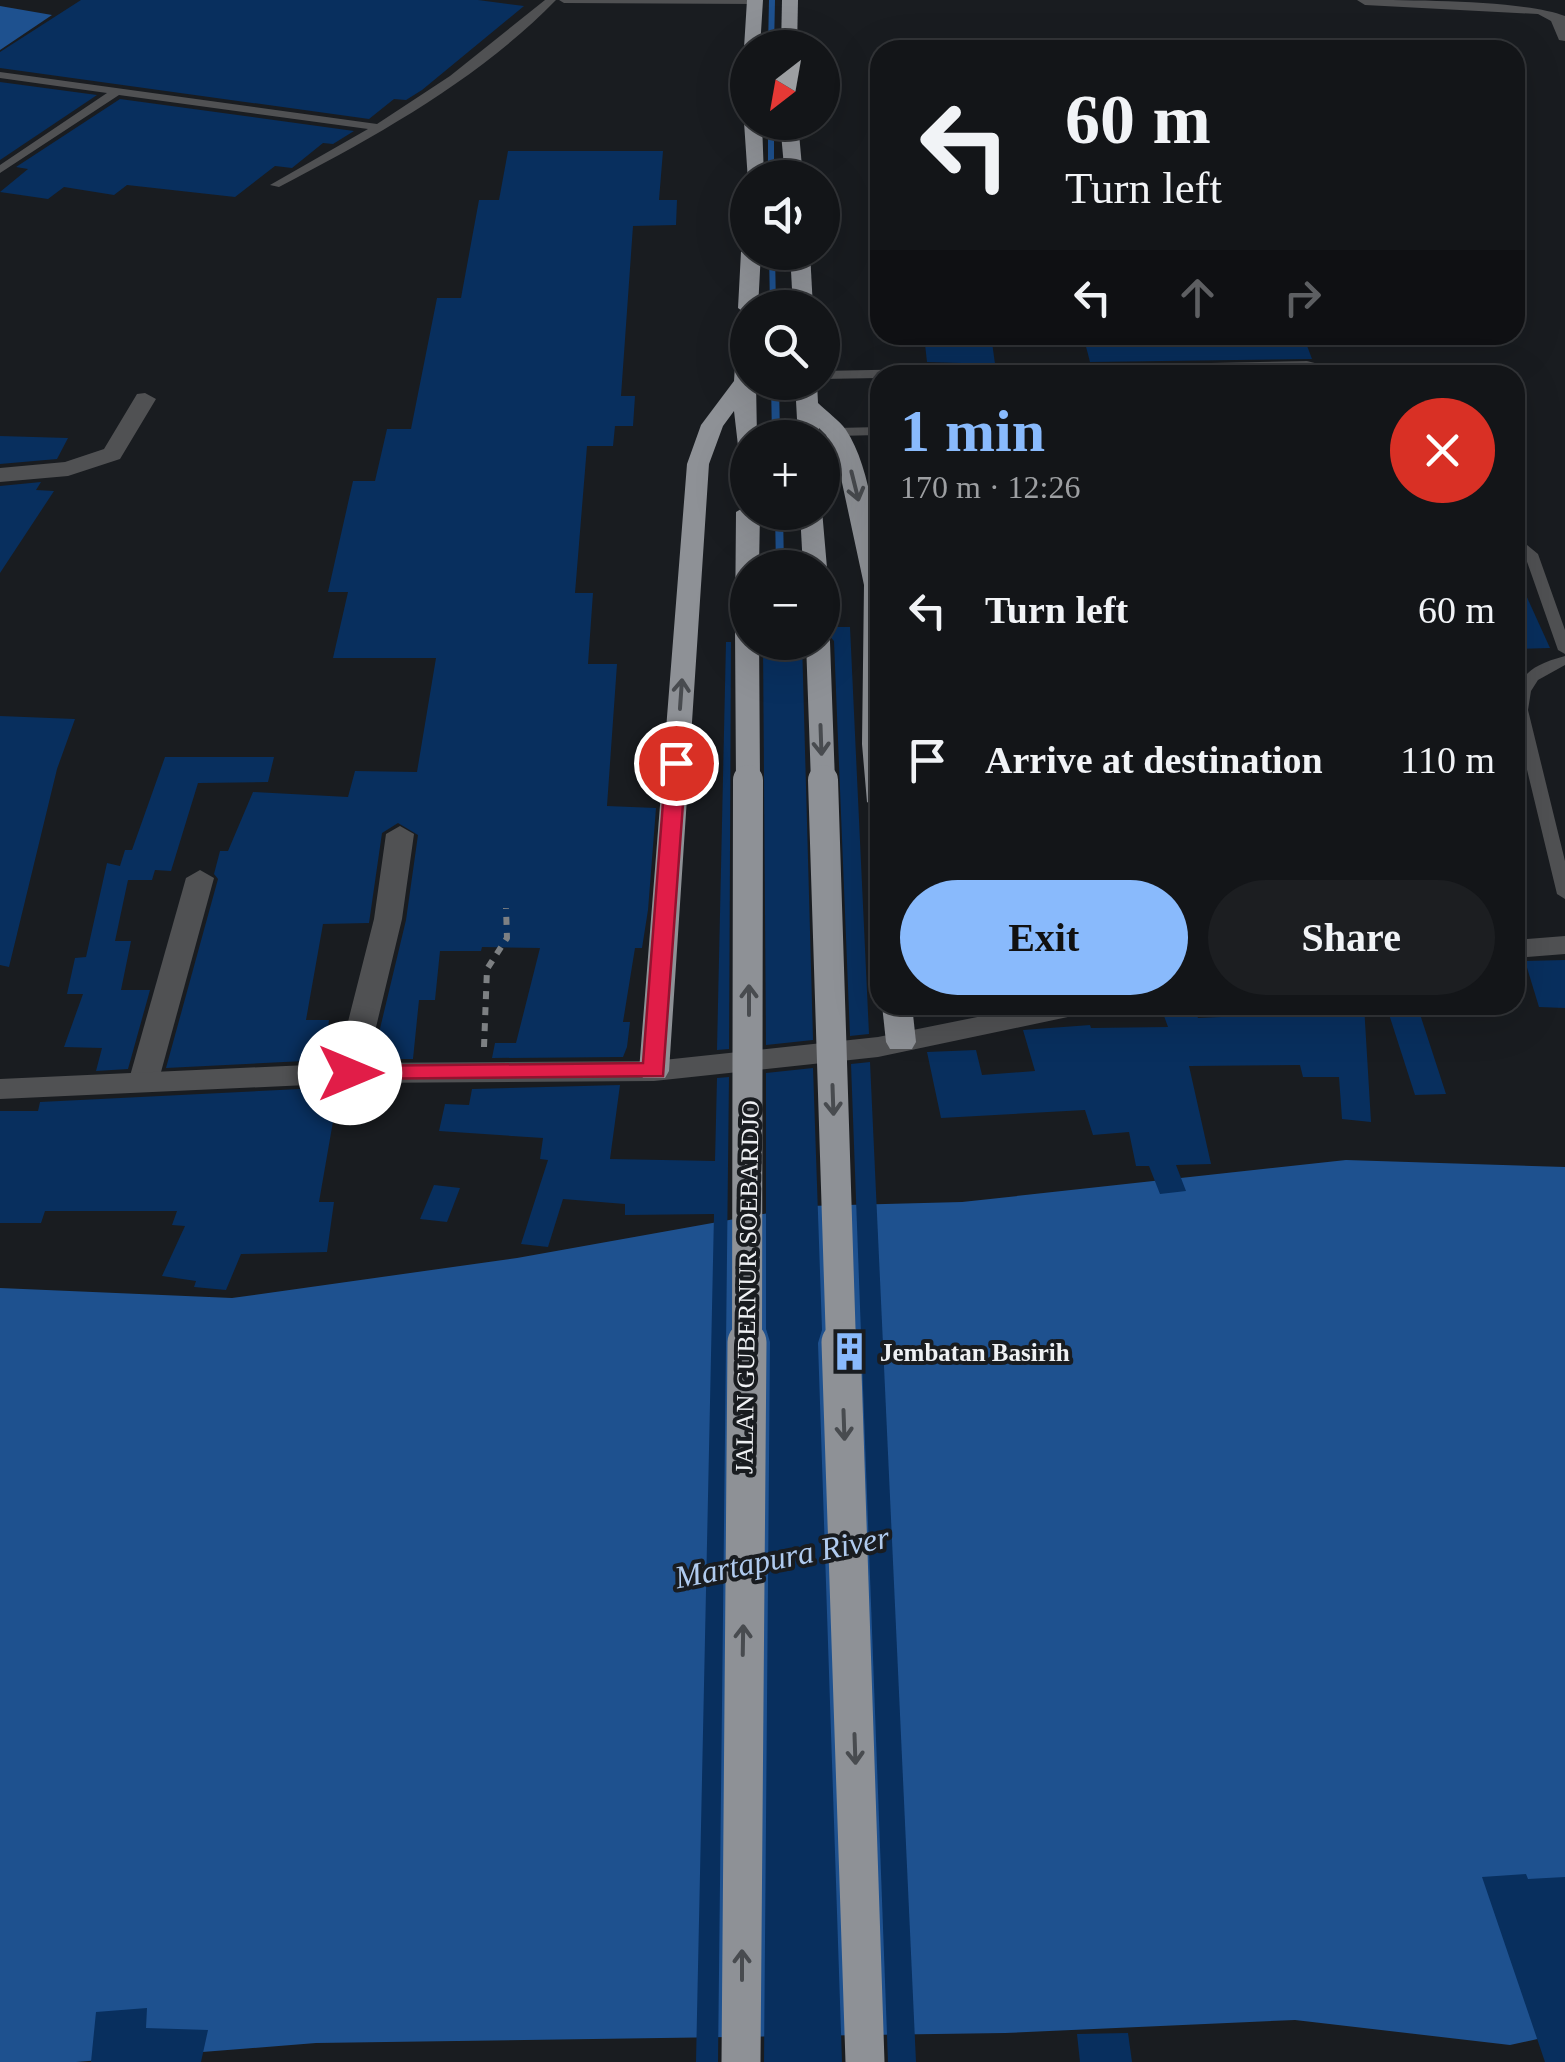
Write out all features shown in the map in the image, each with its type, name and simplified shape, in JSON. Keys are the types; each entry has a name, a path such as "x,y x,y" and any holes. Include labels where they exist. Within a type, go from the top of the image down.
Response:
{"highway":[{"path":"753,30 755,0"},
{"path":"789,30 790,0"},
{"path":"654,1070 719,569 698,464 712,424 730,400"},
{"path":"812,400 827,420"},
{"path":"840,443 852,477 870,559"},
{"name":"JALAN GUBERNUR SOEBARDJO","path":"730,593 719,569 739,530"},
{"name":"JALAN GUBERNUR SOEBARDJO","path":"741,2062 749,1068 747,660"},
{"path":"819,660 865,2062"},
{"path":"899,1015 901,1042"}],"street":[{"path":"1365,0 1530,8 1558,18 1565,36"},
{"path":"1,477 68,469 112,454 145,399"},
{"path":"350,1073 388,919 400,834"},
{"path":"143,1083 200,878"},
{"path":"1525,948 1565,945"},
{"path":"0,1089 350,1073 654,1070 901,1042 1033,1015"}],"lane":[{"path":"275,186 381,128 474,66 551,0"},
{"path":"564,0 755,0"},
{"path":"0,75 381,128"},
{"path":"0,170 117,91"},
{"path":"840,374 870,373"},
{"path":"840,432 870,431"},
{"path":"1525,548 1531,554 1565,650"},
{"path":"1525,687 1542,666 1565,660"},
{"path":"1525,730 1565,894"}],"path":[{"path":"483,1073 487,969 506,938 506,908"}],"water":[{"path":"0,6 52,15 0,50"},
{"name":"Martapura River","path":"1346,1160 1565,1167 1565,2033 1510,2045 1295,2020 1005,2033 316,2043 76,2062 0,2062 0,1288 232,1298 517,1258 808,1206 962,1202"}],"building":[{"path":"81,0 478,0 524,6 422,90 406,100 394,99 369,119 0,68 0,52"},
{"path":"0,82 97,95 0,160"},
{"path":"120,99 354,131 333,144 323,143 292,168 275,166 235,197 127,185 114,195 64,187 48,199 0,192 28,169 16,167"},
{"path":"508,151 663,151 659,200 677,200 676,225 633,226 621,396 635,396 633,426 615,426 613,446 587,446 575,593 593,593 588,664 617,664 607,806 656,808 648,910 642,948 635,948 623,1022 630,1022 627,1047 623,1057 492,1058 495,1043 516,1043 540,948 482,947 481,951 440,951 435,1000 419,1000 413,1059 387,1059 389,1037 378,1037 406,920 418,835 398,823 382,833 369,923 323,924 306,1020 329,1020 324,1060 166,1068 218,879 214,874 220,851 228,851 253,792 348,797 355,771 417,772 436,658 333,658 348,592 328,592 353,481 375,481 387,429 411,429 437,298 461,298 479,200 499,200"},
{"path":"925,345 992,345 995,364 927,362"},
{"path":"1086,345 1307,345 1312,359 1090,362"},
{"path":"0,436 68,438 57,459 0,464"},
{"path":"41,482 36,490 54,491 0,573 0,486"},
{"path":"1525,593 1550,648 1525,649"},
{"path":"840,627 850,627 869,1034 850,1036 835,660 840,660"},
{"path":"726,642 730,642 729,1049 717,1050"},
{"path":"763,660 802,660 813,1040 766,1045"},
{"path":"0,716 75,719 57,769 9,967 0,965"},
{"path":"165,757 274,757 268,782 198,783 171,871 155,870 152,880 128,880 115,941 131,941 121,990 150,990 128,1069 96,1071 102,1048 64,1047 83,994 67,994 75,958 86,957 107,863 120,866 125,850 132,850"},
{"path":"1565,960 1565,1008 1539,1007 1525,961"},
{"path":"1164,1015 1365,1015 1371,1122 1342,1119 1339,1077 1303,1077 1300,1065 1189,1066 1211,1164 1176,1165 1186,1191 1160,1194 1149,1166 1136,1166 1129,1132 1093,1135 1085,1110 941,1118 927,1052 976,1050 982,1075 1035,1071 1023,1030 1090,1025 1168,1027"},
{"path":"1389,1015 1420,1015 1446,1094 1415,1095"},
{"path":"870,1062 916,2062 888,2062 851,1064"},
{"path":"813,1068 822,1330 818,1343 842,2062 764,2062 770,1342 766,1329 766,1073"},
{"path":"729,1077 718,2062 696,2062 714,1214 625,1215 625,1204 563,1199 548,1247 521,1244 548,1160 540,1159 543,1138 439,1131 445,1104 469,1105 472,1089 620,1085 610,1159 715,1161 717,1078"},
{"path":"320,1088 324,1091 321,1110 335,1110 319,1202 334,1202 327,1252 241,1254 226,1290 194,1287 196,1281 162,1276 185,1226 172,1225 177,1211 45,1211 41,1223 0,1223 0,1111 38,1111 40,1102"},
{"path":"434,1185 460,1188 447,1222 420,1219"},
{"path":"1526,1874 1528,1879 1565,1877 1565,2062 1545,2062 1482,1877"},
{"path":"147,2008 146,2028 208,2030 201,2062 91,2062 96,2012"},
{"path":"1128,2033 1132,2062 1080,2062 1077,2034"}],"waterway":[{"path":"771,30 772,0"},
{"path":"771,140 771,160"},
{"path":"772,270 773,290"},
{"path":"775,400 776,420"},
{"path":"779,530 780,550"}],"place":[{"name":"Jembatan Basirih","path":"850,1352"}],"route":[{"path":"350,1073 654,1070 676,763"}]}
